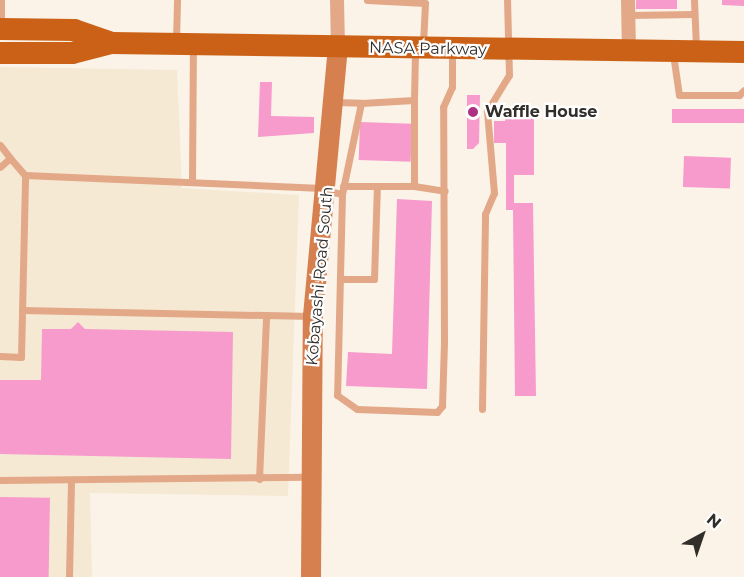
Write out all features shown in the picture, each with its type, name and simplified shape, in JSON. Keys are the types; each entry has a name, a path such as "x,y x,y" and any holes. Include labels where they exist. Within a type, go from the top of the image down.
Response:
{"main road":[{"name":"NASA Parkway","path":"1,29 74,30 111,43"},
{"name":"NASA Parkway","path":"0,53 72,53 111,43 508,51 744,52"}],"street":[{"path":"337,0 338,47"},
{"path":"628,0 638,13 629,52"},
{"name":"Kobayashi Road South","path":"311,577 313,316 335,190 335,102 338,47"}],"lane":[{"path":"1,0 1,29"},
{"path":"177,0 184,45 192,182"},
{"path":"368,0 424,3 414,100 414,186"},
{"path":"482,409 485,214 494,193 487,111 510,75 507,0"},
{"path":"694,0 696,52"},
{"path":"638,13 668,11 694,14"},
{"path":"360,103 335,190 340,279 337,395 357,409 437,412 442,405 445,192 443,107 452,87 452,50"},
{"path":"672,52 679,95 731,95 744,90"},
{"path":"335,102 414,100"},
{"path":"0,145 25,175 21,357 0,356"},
{"path":"0,166 10,158"},
{"path":"25,175 335,190 377,186 414,186 445,192"},
{"path":"340,279 374,279 377,186"},
{"path":"22,310 266,317 313,316"},
{"path":"259,479 266,317"},
{"path":"0,480 311,477"},
{"path":"69,577 71,481"}],"shaded area":[{"path":"0,67 177,70 182,188 299,195 288,496 90,493 92,577 0,577"}],"building":[{"path":"636,0 677,0 677,9 636,9"},
{"path":"722,0 744,0 744,6 722,5"},
{"path":"260,82 272,82 271,116 314,117 314,133 258,137"},
{"name":"Waffle House","path":"467,95 480,95 479,143 473,149 467,149"},
{"path":"506,109 534,109 534,175 514,175 514,203 533,203 536,396 515,396 513,210 506,210 506,143 494,143 494,121 505,121"},
{"path":"672,109 744,109 744,123 672,123"},
{"path":"360,122 412,124 411,162 359,160"},
{"path":"684,156 731,158 730,189 683,187"},
{"path":"397,199 432,201 427,389 346,386 348,352 392,354"},
{"path":"78,322 85,329 233,332 231,459 0,454 0,380 41,380 42,329 71,329"},
{"path":"0,497 50,498 49,577 0,577"}],"place":[{"name":"Waffle House","path":"473,112"}]}
